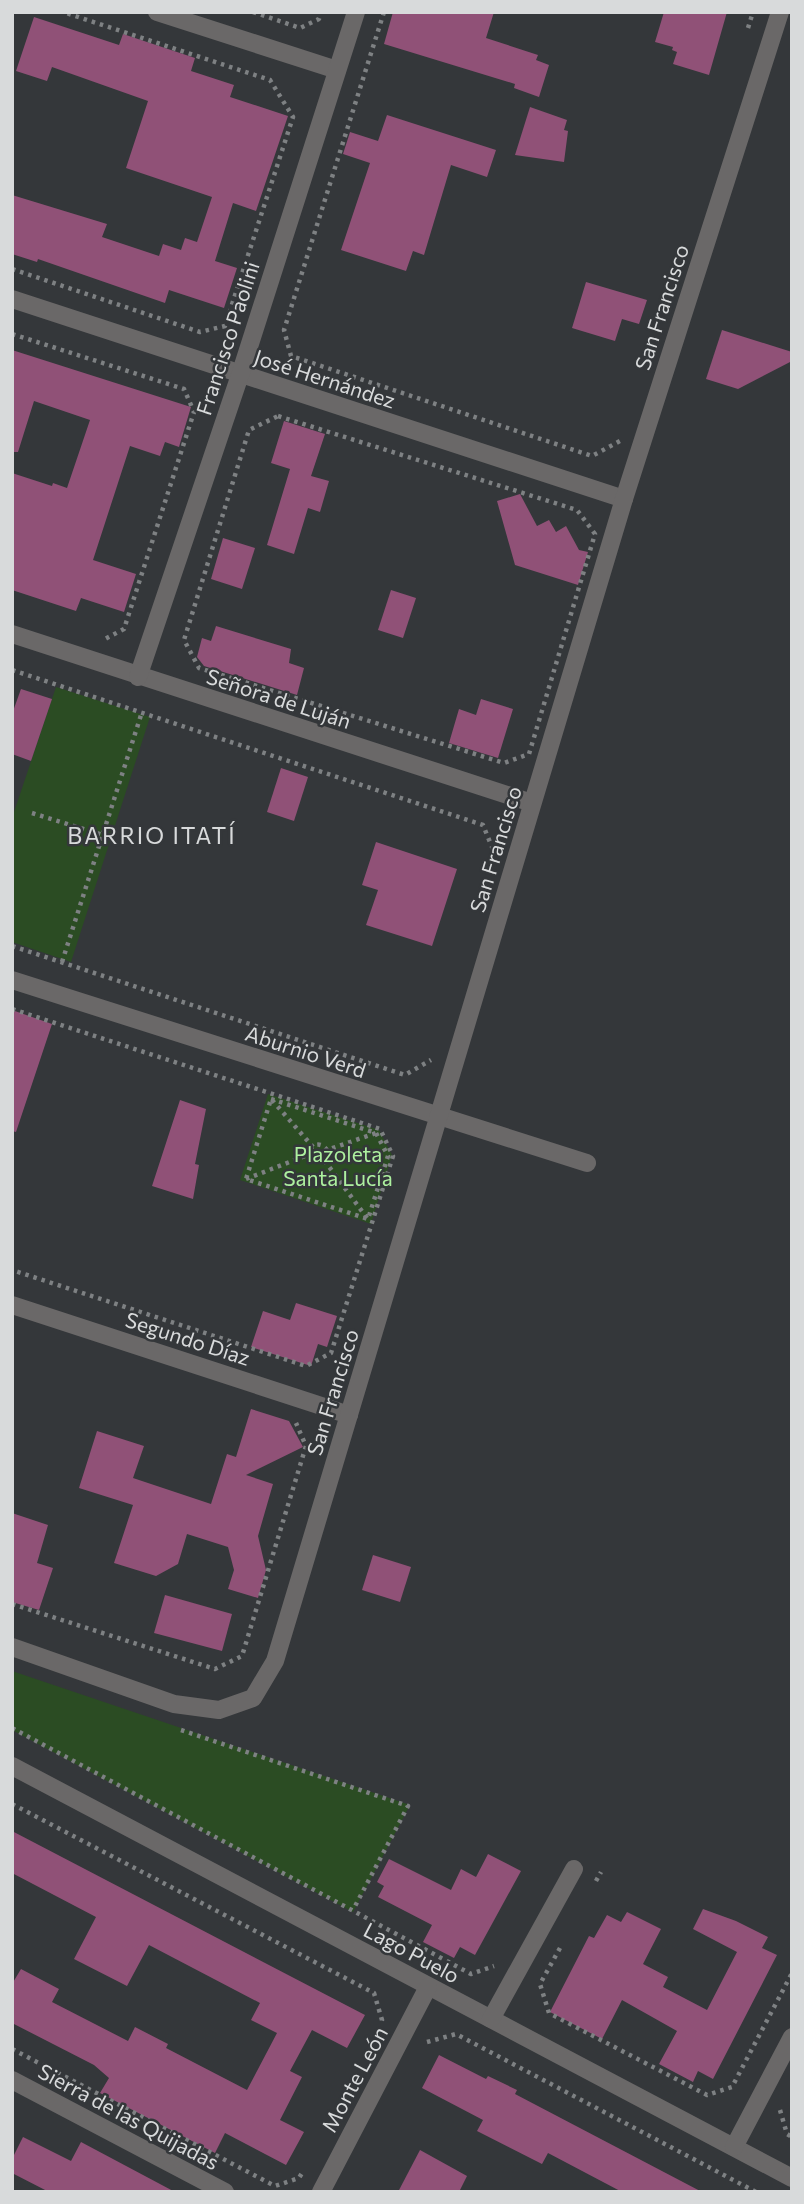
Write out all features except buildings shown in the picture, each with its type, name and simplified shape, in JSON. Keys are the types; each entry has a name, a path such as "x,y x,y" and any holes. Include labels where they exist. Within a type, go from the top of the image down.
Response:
{"street":[{"path":"157,12 337,70"},
{"name":"Francisco Paolini","path":"138,677 240,375 356,12"},
{"name":"San Francisco","path":"12,1647 174,1704 219,1710 253,1698 275,1661 624,499 780,12"},
{"name":"José Hernández","path":"12,299 624,499"},
{"name":"Señora de Luján","path":"12,634 532,803"},
{"name":"Aburnio Verd","path":"12,980 587,1163"},
{"name":"Segundo Díaz","path":"12,1305 349,1415"},
{"name":"Lago Puelo","path":"12,1766 792,2178"},
{"path":"491,2019 574,1869"},
{"name":"Monte León","path":"321,2192 428,1987"},
{"path":"734,2147 792,2037"},
{"name":"Sierra de las Quijadas","path":"12,2080 225,2192"}],"path":[{"path":"12,269 200,332 225,326 293,117 270,80 63,12"},
{"path":"253,12 300,28 319,19 321,12"},
{"path":"384,12 284,330 291,356 592,456 620,440"},
{"path":"744,39 753,12"},
{"path":"12,334 184,389 194,412 124,629 105,639 94,635"},
{"path":"278,416 577,510 595,534 529,754 504,762 199,668 184,640 249,430 278,416"},
{"path":"12,670 483,825 495,856"},
{"path":"62,962 142,712"},
{"path":"32,813 103,835"},
{"path":"12,946 405,1074 431,1060 435,1048"},
{"path":"12,1009 380,1129 393,1156 331,1353 306,1366 12,1270"},
{"path":"271,1100 376,1133 388,1156 368,1219"},
{"path":"271,1100 313,1147"},
{"path":"246,1179 271,1100"},
{"path":"327,1150 376,1133"},
{"path":"313,1147 321,1145 327,1150"},
{"path":"246,1179 310,1154 313,1147"},
{"path":"324,1160 327,1150"},
{"path":"310,1154 317,1160 324,1160"},
{"path":"324,1160 368,1219"},
{"path":"246,1179 368,1219"},
{"path":"12,1604 215,1669 242,1656 306,1446 295,1420"},
{"path":"170,1727 408,1807 353,1910"},
{"path":"12,1728 471,1974 497,1965"},
{"path":"12,1804 374,1993 382,2020 376,2032"},
{"path":"595,1884 601,1872"},
{"path":"564,1940 540,1984 548,2013 707,2095 733,2087 792,1973"},
{"path":"421,2053 428,2041 456,2034 757,2192"},
{"path":"12,2049 275,2186 299,2178 306,2166"},
{"path":"779,2107 787,2134 792,2137"}],"green space":[{"path":"56,687 150,717 71,962 12,942 12,818"},
{"name":"Plazoleta Santa Lucía","path":"268,1094 379,1130 392,1155 371,1224 240,1180"},
{"path":"12,1671 410,1805 353,1912 12,1730"}],"district":[{"name":"BARRIO ITATÍ","path":"152,835"}]}
